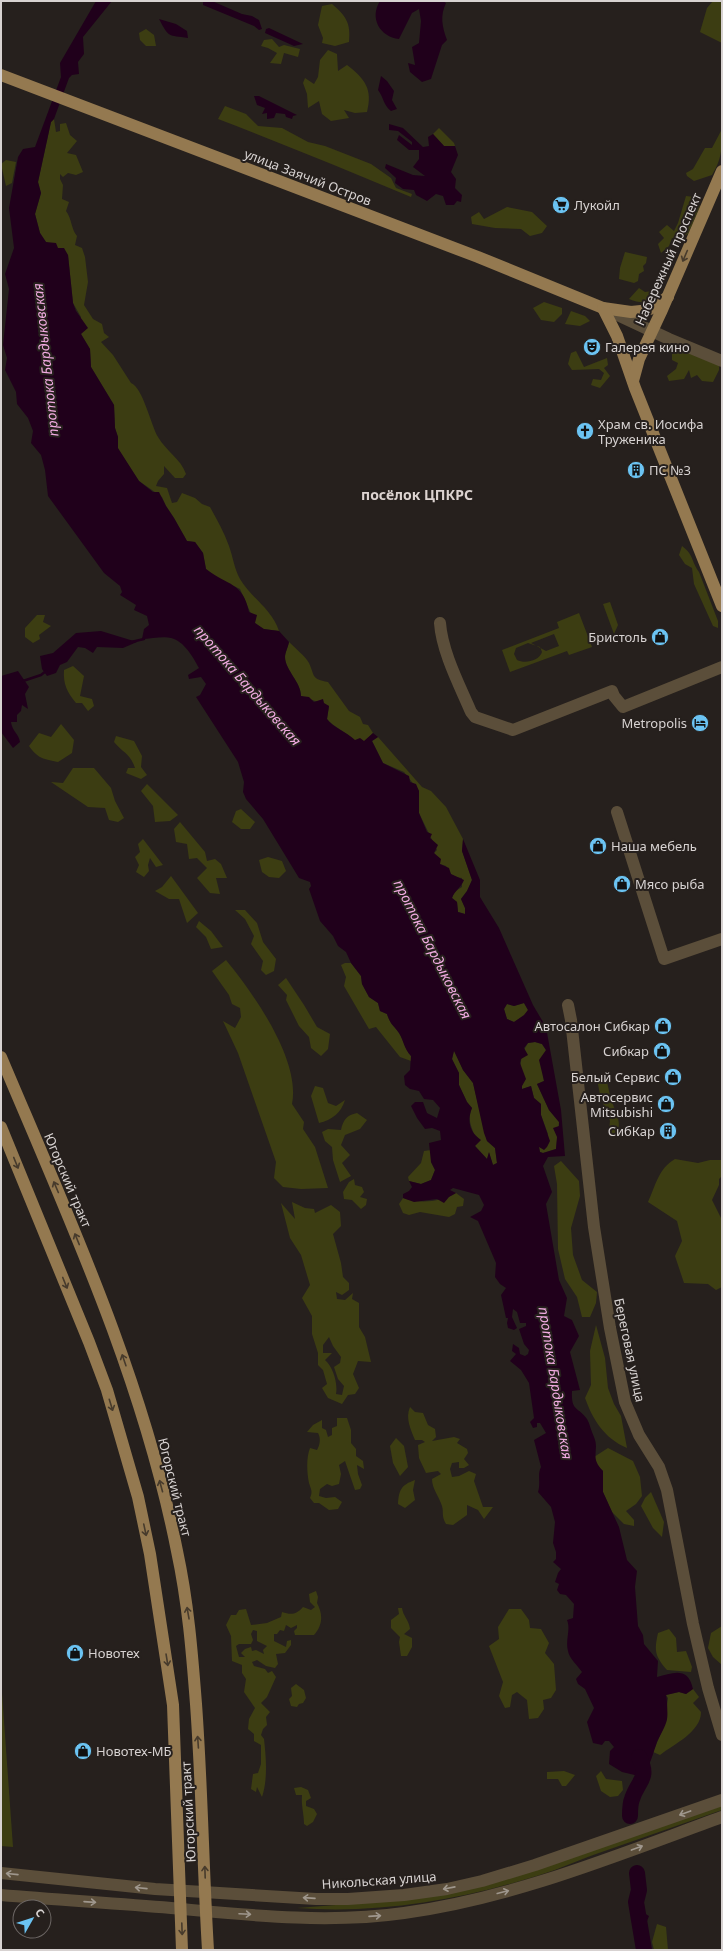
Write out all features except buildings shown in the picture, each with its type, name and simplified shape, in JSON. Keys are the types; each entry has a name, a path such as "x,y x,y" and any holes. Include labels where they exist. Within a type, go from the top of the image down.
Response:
{"main road":[{"name":"улица Заячий Остров","path":"1,75 19,80 541,282 603,308 631,312 641,311 650,309 668,297"},
{"name":"Набережный проспект","path":"633,381 638,359 668,297 720,179"},
{"name":"Набережный проспект","path":"603,308 617,336 633,381 722,606"},
{"name":"Югорский тракт","path":"1,1057 113,1329 141,1410 177,1551 190,1626 199,1752 208,1950"},
{"name":"Югорский тракт","path":"1,1127 89,1342 107,1390 138,1497 152,1561 173,1705 182,1950"}],"street":[{"path":"603,308 722,361"},
{"path":"440,624 449,657 470,712 475,716 513,730 612,691 623,707 722,667"},
{"path":"617,812 664,959 722,939"},
{"name":"Береговая улица","path":"568,1005 571,1020 594,1227 610,1328 625,1402 638,1435 659,1467 667,1490 693,1624 708,1688 722,1735"},
{"name":"Никольская улица","path":"1,1873 155,1889 316,1899 348,1899 404,1895 447,1889 482,1881 594,1846 722,1800"},
{"path":"1,1895 206,1911 307,1917 403,1914 449,1906 519,1888 600,1862 722,1817"}],"shaded area":[{"path":"713,1 722,1 722,43 700,32 707,8"},
{"path":"332,4 344,16 349,30 349,42 335,46 322,43 323,38 318,25 322,6"},
{"path":"146,29 154,35 156,46 146,46 140,40 139,33"},
{"path":"272,39 279,47 284,45 300,49 298,57 284,53 281,64 270,63 277,53 261,46 264,40"},
{"path":"328,50 337,54 338,71 347,65 363,80 369,97 367,112 355,113 344,110 349,118 331,121 322,114 319,101 308,108 307,94 303,83 305,78 314,84 318,77 320,60"},
{"path":"225,106 246,114 258,126 282,128 308,142 325,146 371,164 391,178 396,188 412,194 411,197 218,119"},
{"path":"54,119 56,132 60,131 60,124 66,123 70,135 77,141 67,153 76,155 83,172 76,175 68,173 63,177 60,174 60,179 63,185 62,199 69,202 66,211 77,236 75,245 82,248 85,257 88,282 84,305 93,319 102,324 104,333 109,337 101,342 113,355 131,383 139,392 158,437 181,464 186,474 183,478 175,478 164,466 164,474 156,486 167,488 172,503 177,502 182,493 195,498 202,504 210,507 227,541 240,579 272,616 279,631 263,629 255,623 240,589 219,579 206,569 203,553 195,542 187,541 162,497 139,481 117,448 118,437 115,428 114,405 91,367 90,349 81,334 81,317 73,303 68,255 46,242 40,233 35,214 41,193 38,182 51,122"},
{"path":"439,128 454,143 455,146 444,146 433,134"},
{"path":"722,129 721,153 718,164 712,175 694,181 687,176 686,173 693,169 705,148 712,148"},
{"path":"6,160 16,162 12,183 6,186 1,164"},
{"path":"686,196 694,197 683,224 689,222 697,203 700,206 688,234 677,239 672,238 669,246 661,253 658,244 664,238 659,232 667,225 674,231"},
{"path":"507,207 532,212 547,226 542,233 530,236 521,229 495,228 472,224 471,217 479,212 484,219"},
{"path":"625,252 647,257 646,263 643,266 644,271 639,274 638,281 634,283 619,279 620,268"},
{"path":"639,288 645,292 660,290 653,298 646,302 639,302 629,299"},
{"path":"544,302 562,308 562,314 554,322 541,320 533,308"},
{"path":"571,311 585,316 590,321 580,326 565,324"},
{"path":"674,345 719,364 719,370 713,382 702,381 697,375 691,378 689,370 684,379 669,381 667,376 676,369 678,363 672,360"},
{"path":"576,351 584,367 607,358 608,365 604,368 610,376 600,388 591,385 593,379 601,380 604,373 599,369 572,370 568,364 571,353"},
{"path":"682,546 691,555 699,572 718,621 718,628 713,626 694,584 692,568 685,564 679,555"},
{"path":"610,602 618,625 614,634 603,604"},
{"path":"579,613 592,647 569,655 567,651 510,672 502,650 559,628 557,622","holes":["554,634 559,646 546,651 540,648 542,652 535,660 528,662 517,660 514,654 516,648 528,643 536,646 531,643"]},
{"path":"37,615 45,615 43,622 51,626 39,635 40,639 33,643 25,637 25,628"},
{"path":"289,642 307,660 314,676 319,680 328,682 349,711 360,717 363,724 368,725 373,733 364,742 355,741 327,719 329,706 301,696 298,686 286,662 285,655"},
{"path":"73,666 84,676 80,696 92,699 94,706 88,711 82,703 76,703 66,688 64,670"},
{"path":"61,724 74,740 72,753 58,762 45,759 35,754 29,746 39,733 51,737"},
{"path":"116,736 134,741 142,756 141,767 147,775 141,779 126,773 128,768 135,768 129,756 114,742"},
{"path":"378,737 422,787 431,791 446,807 463,839 462,851 472,880 461,899 465,908 465,914 458,912 457,902 452,898 454,892 462,887 462,878 454,876 450,873 446,866 440,864 434,853 437,850 419,813 419,791 404,772 383,763 372,741"},
{"path":"73,768 94,768 111,788 115,801 124,818 118,822 109,820 105,808 88,807 51,782 63,783"},
{"path":"147,784 178,815 170,821 155,822 153,806 141,791"},
{"path":"241,809 255,822 250,829 241,829 232,822 236,811"},
{"path":"180,822 205,852 207,861 215,859 221,864 227,878 216,878 220,894 210,893 197,878 207,868 197,858 189,859 187,844 176,842 174,829"},
{"path":"143,839 163,865 156,867 150,858 148,865 149,871 144,877 136,872 139,865 135,857 140,852 138,844"},
{"path":"268,857 282,861 286,871 279,878 269,877 262,872 259,860"},
{"path":"171,876 198,913 187,923 179,899 169,899 155,891 162,887"},
{"path":"235,910 245,910 257,923 263,942 276,959 274,971 266,975 261,970 263,961 251,944 254,936 245,919"},
{"path":"199,921 211,931 223,947 211,949 206,937 196,927"},
{"path":"226,960 261,1008 282,1048 289,1068 293,1087 292,1104 304,1122 303,1129 315,1147 328,1188 301,1189 283,1187 274,1178 276,1162 238,1053 223,1021 235,1028 241,1017 240,1008 232,1004 229,995 212,971"},
{"path":"351,963 361,976 362,984 369,997 378,1003 380,1011 387,1014 411,1056 411,1061 400,1057 376,1027 369,1029 344,986 346,977 341,965"},
{"path":"286,978 317,1027 330,1034 328,1049 321,1056 311,1048 309,1037 299,1026 286,1000 287,995 278,985"},
{"path":"524,1003 528,1010 524,1016 514,1022 507,1019 504,1009 507,1004 514,1006"},
{"path":"535,1042 542,1044 546,1050 543,1073 544,1081 537,1084 549,1110 559,1122 556,1149 543,1153 540,1152 539,1147 548,1134 541,1115 541,1104 534,1098 531,1086 522,1089 520,1077 521,1059 525,1048 528,1043"},
{"path":"454,1050 463,1070 473,1083 487,1141 495,1148 497,1163 493,1165 489,1153 487,1159 475,1146 475,1140 470,1123 472,1108 467,1102 459,1085 459,1073 452,1059"},
{"path":"604,1077 608,1085 619,1123 619,1128 613,1137 609,1131 610,1121 601,1100 597,1079"},
{"path":"315,1086 323,1088 328,1103 336,1106 345,1100 341,1109 335,1115 328,1120 319,1123 311,1096"},
{"path":"357,1113 367,1120 360,1129 345,1135 341,1145 350,1155 342,1163 351,1176 340,1182 333,1160 332,1147 325,1141 322,1132 328,1129 341,1130 346,1118"},
{"path":"431,1150 431,1162 435,1170 431,1180 421,1184 409,1181 408,1177 421,1163 424,1151"},
{"path":"675,1159 698,1163 710,1160 722,1160 722,1176 719,1179 719,1185 712,1200 722,1220 722,1287 716,1290 708,1284 684,1283 675,1256 682,1241 677,1221 648,1202 661,1173 669,1163"},
{"path":"561,1161 579,1181 580,1196 571,1228 573,1255 582,1280 597,1292 596,1303 590,1317 582,1317 577,1297 565,1279 558,1249 557,1184 554,1166"},
{"path":"354,1179 355,1185 362,1187 364,1192 360,1197 367,1199 366,1205 361,1209 352,1200 344,1199 343,1192 349,1182"},
{"path":"456,1193 464,1199 463,1206 457,1207 455,1214 449,1217 420,1212 409,1215 403,1213 399,1204 403,1198 416,1201 430,1201 444,1198"},
{"path":"292,1202 305,1208 314,1209 315,1213 331,1205 340,1212 341,1226 333,1234 341,1263 343,1277 349,1283 349,1290 342,1295 336,1292 337,1299 345,1300 353,1293 352,1299 359,1303 359,1327 365,1337 371,1362 358,1361 353,1374 359,1388 355,1394 348,1395 342,1404 328,1398 322,1388 327,1384 323,1370 318,1365 318,1353 312,1334 312,1316 302,1298 310,1285 301,1255 290,1238 281,1203 295,1219","holes":["329,1337 333,1346 341,1357 340,1363 334,1367 338,1379 344,1386 342,1395 336,1394 334,1376 325,1360 332,1353 323,1353 323,1345"]},
{"path":"596,1325 605,1358 608,1388 614,1404 621,1416 627,1448 612,1439 600,1428 585,1398 591,1385 590,1351"},
{"path":"410,1407 415,1412 423,1413 428,1425 435,1429 436,1437 432,1441 454,1437 460,1439 457,1443 467,1449 468,1453 464,1459 469,1465 464,1468 459,1468 459,1462 452,1463 450,1469 452,1477 459,1476 469,1471 476,1474 474,1481 483,1507 493,1507 484,1519 478,1510 467,1505 467,1515 453,1525 446,1524 442,1506 432,1483 432,1479 441,1474 438,1471 426,1473 419,1458 418,1445 425,1442 422,1440 415,1440 408,1420"},
{"path":"337,1418 347,1418 351,1430 351,1443 356,1449 356,1456 363,1461 364,1469 357,1465 358,1474 362,1485 360,1489 355,1490 345,1461 339,1465 341,1474 339,1484 332,1486 327,1484 320,1489 319,1496 326,1498 335,1497 342,1502 338,1509 329,1510 319,1503 314,1503 310,1498 312,1492 309,1483 307,1466 308,1456 310,1448 317,1450 320,1439 318,1433 307,1432 313,1425 322,1420 322,1428 326,1430 328,1437 332,1435 332,1428 337,1426"},
{"path":"396,1438 404,1446 408,1467 400,1476 393,1463 390,1446"},
{"path":"608,1448 633,1461 640,1477 642,1496 636,1504 626,1511 634,1520 634,1526 624,1524 612,1512 603,1492 603,1471 597,1465 594,1457"},
{"path":"415,1480 413,1490 415,1500 405,1508 398,1504 400,1492 404,1486"},
{"path":"651,1492 664,1522 662,1537 653,1528 641,1506 645,1498"},
{"path":"316,1591 318,1597 317,1603 321,1615 319,1627 314,1635 295,1635 294,1631 297,1628 297,1625 291,1628 286,1625 284,1631 280,1630 277,1634 274,1634 274,1641 286,1647 287,1641 291,1640 291,1645 285,1653 276,1654 278,1664 275,1668 266,1666 257,1660 252,1662 254,1666 265,1669 268,1673 272,1671 276,1677 267,1697 261,1703 270,1712 266,1717 267,1725 263,1729 261,1735 264,1739 266,1768 262,1797 257,1787 256,1792 251,1789 253,1774 258,1773 261,1764 261,1745 254,1741 254,1734 248,1729 249,1719 255,1708 244,1692 246,1679 242,1673 242,1665 232,1661 231,1636 226,1625 231,1615 236,1615 239,1610 246,1609 251,1625 267,1623 281,1617 282,1612 293,1614 298,1612 303,1607 311,1610 315,1607 310,1602 309,1594","holes":["253,1630 257,1631 257,1641 267,1646 263,1650 264,1654 256,1650 252,1651 251,1647 245,1649 241,1653 245,1657 239,1657 236,1646 239,1644 251,1644 253,1640 251,1634"]},
{"path":"398,1608 402,1608 410,1629 404,1634 412,1638 412,1647 407,1656 401,1656 399,1642 400,1637 391,1628 391,1620 399,1614"},
{"path":"509,1609 521,1609 529,1620 530,1628 541,1629 549,1643 545,1653 554,1664 556,1690 551,1698 543,1700 544,1709 538,1718 529,1719 527,1700 517,1692 512,1695 510,1707 505,1708 499,1696 503,1682 489,1646 499,1639 498,1627"},
{"path":"722,1626 722,1665 713,1657 708,1648 711,1633"},
{"path":"669,1629 676,1638 677,1652 686,1651 692,1667 691,1672 667,1670 660,1661 656,1653 658,1633"},
{"path":"1,1679 13,1847 1,1846"},
{"path":"296,1684 304,1690 306,1698 303,1703 299,1704 297,1707 291,1706 289,1699 292,1696 291,1688"},
{"path":"693,1689 699,1697 693,1703 701,1712 697,1726 686,1737 660,1755 653,1752 667,1719 666,1712 668,1698 666,1695 679,1692 686,1694"},
{"path":"564,1771 575,1775 566,1786 562,1786 558,1779 547,1779 547,1772"},
{"path":"601,1771 606,1779 622,1781 623,1790 618,1796 610,1797 601,1791 596,1776"},
{"path":"301,1787 308,1790 311,1798 306,1801 306,1806 314,1809 317,1814 313,1822 307,1826 304,1824 302,1795 296,1795 294,1788"},
{"path":"722,1804 722,1810 546,1873 502,1886 415,1904 356,1909 297,1908 413,1899"},
{"path":"657,1924 666,1927 668,1950 654,1950 652,1942"}],"water":[{"path":"96,1 112,1 83,37 84,54 78,62 79,74 72,75 69,78 54,119 51,122 38,182 41,193 35,214 40,233 46,242 56,243 58,248 64,248 68,255 73,303 76,311 88,328 81,334 90,349 91,367 114,405 118,448 139,481 153,492 159,492 187,541 195,542 203,553 206,569 239,590 243,595 249,612 257,615 255,623 264,629 279,631 289,642 285,655 286,662 298,686 301,696 309,697 314,702 323,699 324,703 329,706 327,719 329,722 355,740 360,738 364,741 373,733 378,737 372,741 383,763 409,776 410,782 416,784 419,791 419,813 427,832 432,834 430,838 438,845 434,853 441,859 440,864 449,868 451,874 464,880 452,898 457,902 458,912 465,914 465,908 461,899 472,880 462,851 463,839 480,880 480,897 499,928 533,1005 546,1027 561,1110 565,1156 548,1157 543,1166 552,1192 546,1204 559,1280 567,1298 564,1316 572,1320 579,1336 570,1352 580,1390 572,1391 572,1398 574,1406 584,1415 589,1423 596,1442 597,1462 603,1471 603,1492 619,1527 627,1560 637,1571 635,1587 638,1626 643,1635 644,1644 658,1661 657,1677 674,1673 684,1674 691,1682 693,1689 686,1694 679,1692 666,1695 666,1722 643,1777 622,1772 609,1764 610,1751 614,1747 609,1741 605,1741 602,1745 593,1743 587,1722 594,1708 585,1689 578,1684 576,1679 582,1672 570,1656 567,1647 567,1620 573,1618 574,1604 566,1595 560,1594 557,1590 559,1584 555,1582 561,1569 553,1562 556,1559 556,1552 553,1543 555,1522 551,1507 538,1492 539,1473 541,1467 534,1440 546,1433 540,1423 537,1423 537,1427 533,1428 530,1422 534,1418 529,1383 521,1370 510,1361 516,1354 512,1351 513,1344 519,1348 520,1354 525,1356 528,1354 529,1350 524,1344 519,1329 526,1326 526,1323 520,1323 517,1312 513,1309 512,1317 517,1328 514,1330 508,1328 508,1318 506,1318 501,1295 506,1288 500,1284 495,1277 496,1263 478,1221 470,1217 481,1211 484,1205 479,1195 453,1188 450,1190 456,1193 449,1197 444,1203 437,1199 414,1202 403,1198 403,1194 409,1191 412,1187 409,1181 421,1184 431,1180 435,1170 431,1162 429,1143 441,1140 440,1131 432,1128 425,1129 411,1106 415,1102 423,1102 427,1113 437,1118 440,1108 433,1100 424,1099 419,1091 410,1089 405,1085 404,1076 410,1070 411,1056 407,1051 399,1033 391,1023 387,1014 380,1011 378,1003 369,997 362,984 361,976 351,963 346,952 338,946 333,936 320,921 309,889 311,886 310,882 299,878 263,819 246,799 243,792 244,782 238,762 196,697 200,695 206,684 201,677 189,679 188,675 199,668 194,659 180,642 171,638 164,637 142,639 144,629 149,625 147,616 134,610 136,605 120,595 122,592 120,586 104,573 48,496 45,470 41,455 31,443 33,431 28,418 17,404 16,392 5,370 7,358 3,345 9,289 5,274 14,248 9,208 18,157 23,149 35,147 61,77 60,63","holes":["524,1003 528,1010 524,1015 514,1022 507,1019 504,1009 507,1004 514,1006","535,1042 542,1044 546,1050 539,1060 544,1081 537,1084 549,1110 559,1122 559,1126 553,1128 557,1137 556,1149 543,1153 540,1152 539,1147 544,1150 550,1141 541,1115 541,1104 534,1098 531,1086 522,1089 526,1079 520,1063 521,1059 528,1055 524,1048 528,1043","454,1051 463,1070 473,1083 484,1133 487,1141 495,1148 497,1163 493,1165 489,1152 487,1159 475,1146 481,1140 477,1137 470,1126 469,1121 472,1108 467,1102 459,1085 459,1073 452,1059"]},
{"path":"203,1 212,1 242,14 252,16 259,20 262,29 259,30 254,26 203,5"},
{"path":"380,1 443,1 446,3 442,21 447,40 442,45 431,79 422,82 410,72 408,63 415,65 412,47 419,43 421,21 419,9 412,13 399,39 386,35 378,26 376,14"},
{"path":"159,19 176,24 187,31 188,38 173,36 167,33"},
{"path":"269,28 303,44 294,46 265,33 266,29"},
{"path":"381,76 387,81 394,91 392,100 397,109 391,111 388,109 378,90"},
{"path":"254,96 259,96 297,115 293,116 292,119 286,117 285,114 276,113 274,118 267,119 267,113 262,114 265,108 257,105"},
{"path":"389,124 403,128 423,147 429,146 428,137 433,134 444,146 455,146 458,155 451,172 456,179 455,188 462,195 461,202 457,201 454,205 446,205 443,196 436,194 427,201 416,195 414,190 403,189 395,183 396,178 385,168 386,164 413,175 425,176 413,167 419,159 419,150 409,150 397,140 399,135 412,145 412,142 398,131 389,130"},
{"path":"101,631 137,642 123,648 97,647 93,653 85,648 78,647 67,662 60,665 56,673 47,676 42,669 40,656 53,653 76,633"},
{"path":"18,671 29,687 25,694 28,709 22,705 21,711 17,715 17,722 11,722 20,742 13,748 1,732 1,676"},
{"path":"639,1890 639,1910 649,1916 644,1929 647,1950 637,1950 634,1899"}],"waterway":[{"path":"131,642 144,639"},
{"path":"23,681 41,675 46,671"},
{"name":"протока Бардыковская","path":"630,1816 631,1801 643,1775 642,1764 639,1757"},
{"path":"637,1873 639,1890 636,1902 644,1950"}],"place":[{"name":"Лукойл","path":"561,205"},
{"name":"Галерея кино","path":"592,347"},
{"name":"Храм св. Иосифа Труженика","path":"585,431"},
{"name":"ПС №3","path":"636,470"},
{"name":"Бристоль","path":"660,637"},
{"name":"Metropolis","path":"700,723"},
{"name":"Наша мебель","path":"598,846"},
{"name":"Мясо рыба","path":"622,884"},
{"name":"Автосалон Сибкар","path":"663,1026"},
{"name":"Сибкар","path":"662,1051"},
{"name":"Белый Сервис","path":"673,1077"},
{"name":"Автосервис Mitsubishi","path":"666,1104"},
{"name":"СибКар","path":"668,1131"},
{"name":"Новотех","path":"75,1653"},
{"name":"Новотех-МБ","path":"83,1751"}],"district":[{"name":"посёлок ЦПКРС","path":"417,494"}]}
